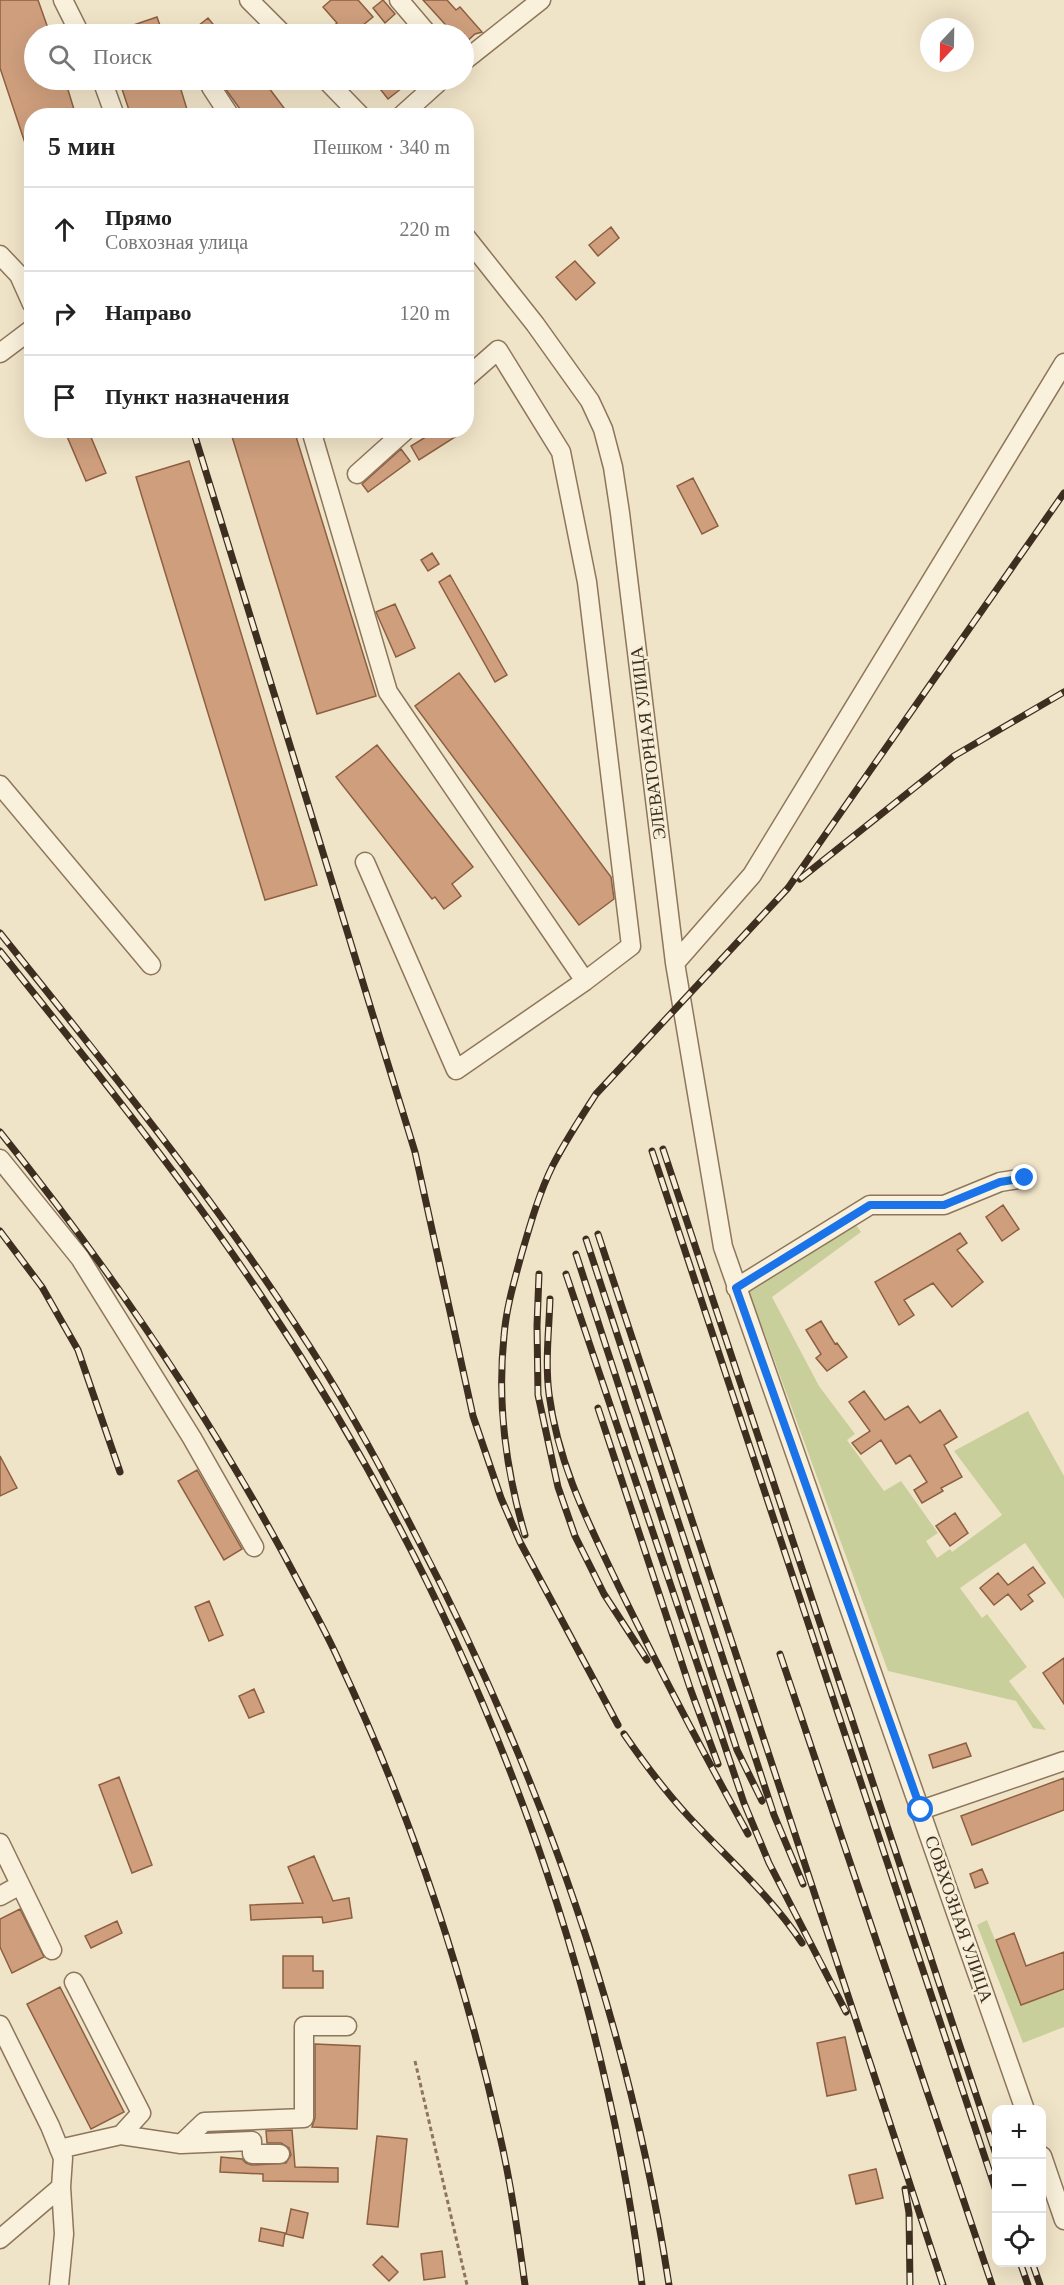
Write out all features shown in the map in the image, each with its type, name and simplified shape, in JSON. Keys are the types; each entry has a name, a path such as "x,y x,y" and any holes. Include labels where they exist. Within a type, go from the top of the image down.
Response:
{"street":[{"path":"63,0 75,24"},
{"path":"249,0 273,24"},
{"path":"399,0 419,24"},
{"path":"474,53 541,0"},
{"path":"106,90 112,108"},
{"path":"213,90 225,108"},
{"path":"336,90 353,108"},
{"path":"410,108 430,90"},
{"name":"ЭЛЕВАТОРНАЯ УЛИЦА","path":"474,247 573,375 590,401 603,429 613,467 675,963 723,1247 736,1288"},
{"path":"0,255 19,275 24,286"},
{"path":"0,353 24,335"},
{"path":"365,862 456,1070 632,946 587,582 561,452 498,350 474,371"},
{"path":"675,963 752,875 1064,363"},
{"path":"313,438 388,692 585,981"},
{"path":"357,474 397,438"},
{"path":"0,785 151,965"},
{"path":"0,1159 6,1179 80,1258 192,1438 254,1547"},
{"path":"736,1288 870,1205 944,1205 1000,1182 1025,1178"},
{"name":"СОВХОЗНАЯ УЛИЦА","path":"736,1288 1024,2105"},
{"path":"921,1810 1064,1761"},
{"path":"0,1843 52,1950"},
{"path":"0,1896 20,1885"},
{"path":"74,1982 141,2113 121,2135"},
{"path":"0,2025 63,2158 61,2187 64,2234 59,2285"},
{"path":"180,2144 204,2122 304,2118 304,2026 347,2026"},
{"path":"59,2150 121,2135 180,2144 252,2141 252,2154 280,2154"},
{"path":"1042,2159 1064,2220"},
{"path":"0,2239 61,2187"}],"path":[{"path":"415,2061 467,2285"}],"green space":[{"path":"856,1225 861,1232 772,1297 819,1386 855,1434 847,1440 884,1491 901,1481 938,1533 926,1541 937,1558 950,1549 952,1552 1002,1515 954,1451 1028,1411 1064,1476 1064,1599 1025,1543 960,1588 982,1618 987,1614 1027,1667 1009,1681 1046,1730 1033,1728 1016,1701 888,1671 749,1291"},
{"path":"987,1920 1021,2005 1064,1989 1064,2027 1023,2043 977,1925"}],"building":[{"path":"0,0 38,0 46,24 24,24 24,90 68,90 74,108 24,108 24,140 0,68"},
{"path":"331,0 358,0 373,17 364,24 336,24 323,7"},
{"path":"383,0 395,14 385,23 373,8"},
{"path":"423,0 447,0 456,10 460,7 482,32 474,35 474,24 445,24"},
{"path":"157,17 159,24 136,24"},
{"path":"208,18 213,24 200,24"},
{"path":"122,90 181,90 187,108 128,108"},
{"path":"226,90 270,90 284,108 239,108"},
{"path":"381,90 399,90 388,99"},
{"path":"611,227 619,238 598,256 589,245"},
{"path":"575,261 595,283 576,300 556,277"},
{"path":"68,438 91,438 106,473 86,481"},
{"path":"232,438 296,438 376,696 317,714"},
{"path":"424,438 453,438 419,460 411,446"},
{"path":"401,449 410,461 368,492 362,484"},
{"path":"189,461 317,885 265,900 136,477"},
{"path":"693,478 718,526 702,534 677,486"},
{"path":"432,553 439,564 428,571 421,560"},
{"path":"450,575 507,675 495,682 439,582"},
{"path":"395,604 415,648 396,657 376,612"},
{"path":"459,673 611,877 614,899 579,925 415,706"},
{"path":"377,745 473,867 452,884 461,896 444,909 435,897 432,899 336,777"},
{"path":"1003,1205 1019,1229 1002,1241 986,1217"},
{"path":"960,1233 967,1243 957,1250 983,1282 952,1307 933,1283 904,1300 914,1315 899,1325 875,1282"},
{"path":"821,1321 835,1344 837,1343 847,1357 827,1371 816,1358 821,1354 806,1330"},
{"path":"864,1391 885,1420 908,1406 920,1423 940,1410 957,1437 944,1445 962,1477 941,1488 943,1491 922,1503 914,1490 927,1482 910,1455 896,1464 881,1440 861,1454 852,1443 870,1431 849,1402"},
{"path":"0,1456 17,1488 0,1496"},
{"path":"197,1470 242,1549 224,1560 178,1481"},
{"path":"955,1513 968,1533 950,1546 936,1526"},
{"path":"1033,1567 1045,1583 1028,1595 1033,1601 1021,1610 1008,1594 994,1605 980,1588 998,1573 1008,1585"},
{"path":"209,1601 223,1635 209,1641 195,1607"},
{"path":"1064,1658 1064,1704 1043,1673"},
{"path":"254,1689 264,1712 249,1718 239,1696"},
{"path":"966,1743 971,1756 933,1768 929,1755"},
{"path":"119,1777 152,1865 132,1873 99,1785"},
{"path":"1064,1778 1064,1810 972,1845 961,1816"},
{"path":"314,1856 333,1901 349,1898 352,1918 323,1923 322,1917 251,1920 250,1905 303,1903 288,1867"},
{"path":"982,1869 988,1883 975,1888 970,1874"},
{"path":"20,1909 44,1957 12,1973 0,1947 0,1919"},
{"path":"117,1921 122,1933 91,1948 85,1936"},
{"path":"1014,1933 1026,1966 1064,1952 1064,1989 1021,2005 996,1940"},
{"path":"283,1956 313,1956 313,1971 323,1971 323,1988 283,1988"},
{"path":"60,1987 124,2112 91,2129 27,2004"},
{"path":"845,2037 856,2090 827,2096 817,2043"},
{"path":"315,2044 360,2046 357,2129 312,2127 315,2118"},
{"path":"292,2130 295,2167 338,2168 338,2182 263,2181 263,2174 220,2172 221,2157 242,2159 252,2165 286,2163 291,2155 289,2148 281,2143 267,2143 266,2131"},
{"path":"377,2136 407,2139 398,2227 367,2224"},
{"path":"876,2169 883,2198 856,2204 849,2175"},
{"path":"291,2209 308,2213 303,2238 286,2234"},
{"path":"261,2228 285,2233 283,2246 259,2241"},
{"path":"442,2251 445,2277 424,2280 421,2254"},
{"path":"382,2256 398,2272 389,2281 373,2265"}],"railway":[{"path":"195,438 415,1152 473,1416 501,1498 520,1542 618,1725"},
{"path":"525,1535 508,1462 503,1412 502,1361 508,1306 521,1256 539,1198 553,1165 596,1094 788,888 1064,493"},
{"path":"800,879 954,756 1064,692"},
{"path":"0,933 169,1147 250,1257 337,1391 371,1450 459,1621 501,1712 539,1804 573,1898 630,2089 652,2187 669,2285"},
{"path":"0,951 169,1166 264,1300 335,1413 400,1529 458,1648 510,1771 554,1896 591,2023 621,2153 642,2285"},
{"path":"0,1132 122,1294 197,1407 266,1523 340,1663 412,1834 469,2012 503,2151 525,2285"},
{"path":"663,1149 992,2143"},
{"path":"652,1151 992,2179"},
{"path":"0,1231 42,1287 78,1350 120,1472"},
{"path":"598,1234 943,2285"},
{"path":"586,1239 774,1815 803,1884"},
{"path":"576,1254 737,1750 762,1801"},
{"path":"539,1274 538,1395 558,1487 575,1536 604,1594 647,1660"},
{"path":"566,1274 744,1803 769,1863 846,2012"},
{"path":"550,1299 547,1358 549,1394 553,1420 567,1469 607,1562 748,1834"},
{"path":"598,1408 690,1688 718,1764"},
{"path":"780,1654 992,2285"},
{"path":"624,1734 689,1817 763,1893 802,1943"},
{"path":"905,2189 909,2213 910,2285"},
{"path":"1022,2267 1028,2285"},
{"path":"1034,2267 1040,2285"}],"route":[{"path":"921,1810 736,1288 870,1205 944,1205 1000,1182 1025,1178"}]}
